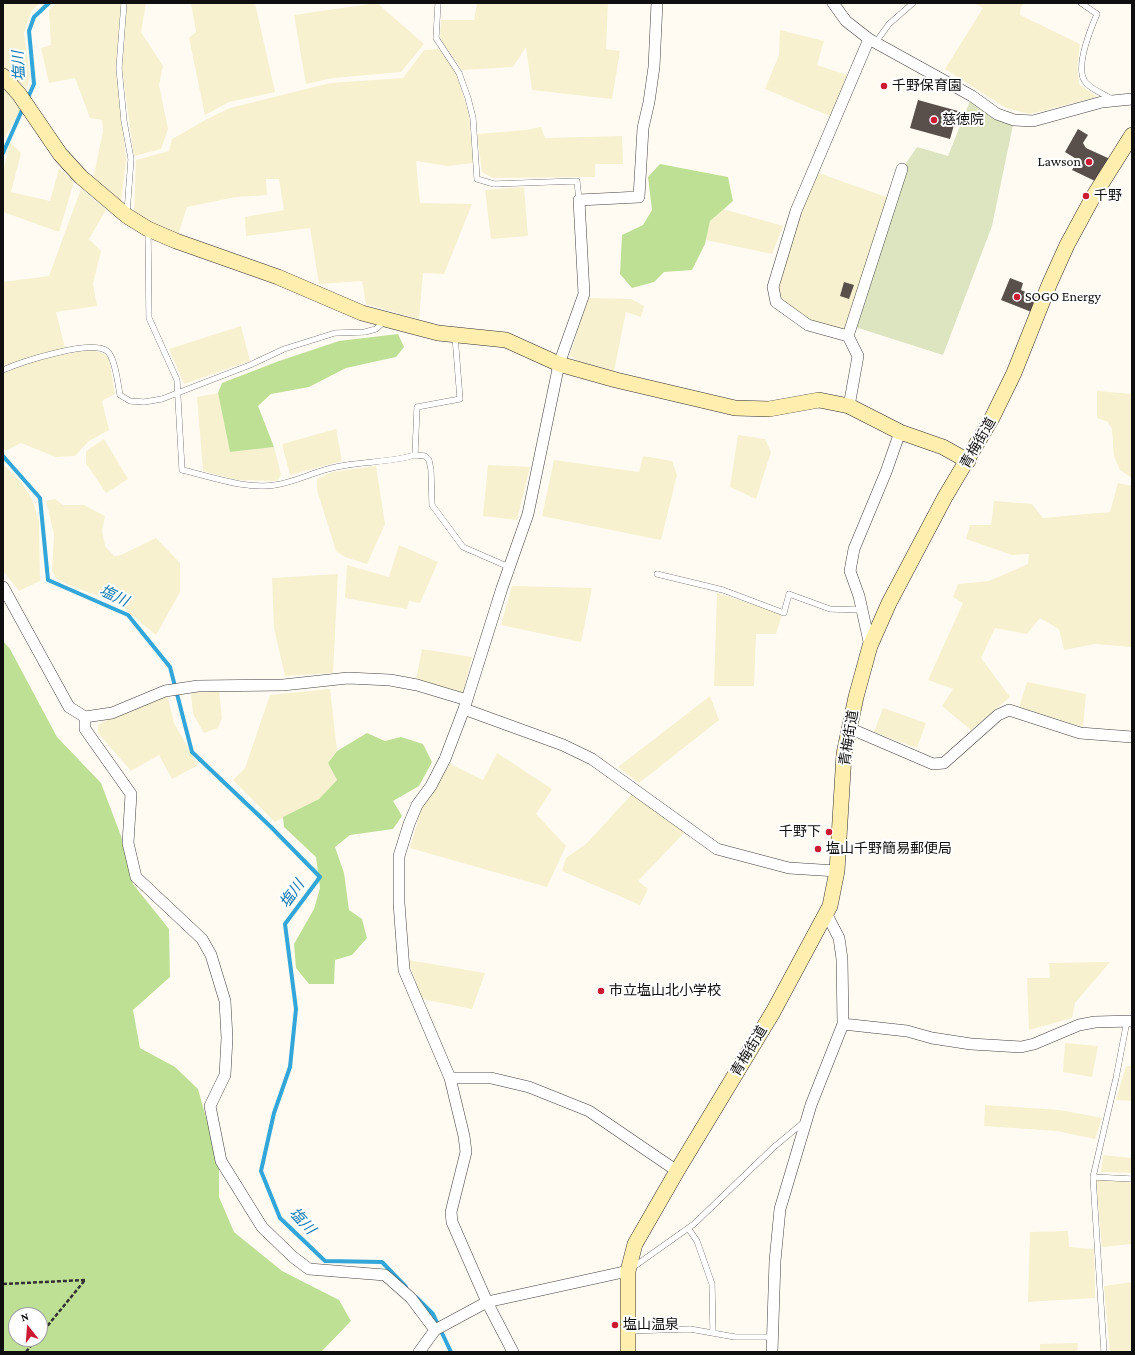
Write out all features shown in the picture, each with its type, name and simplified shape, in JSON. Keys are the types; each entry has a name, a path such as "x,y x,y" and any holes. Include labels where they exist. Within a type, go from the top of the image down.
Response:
{"street":[{"path":"513,1352 488,1302 452,1222 452,1212 466,1152 464,1136 450,1078 404,970 398,903 399,856 417,804 431,786 445,759 466,704 509,567 528,514 559,364 584,294 579,200 639,197 643,128 650,102 654,67 657,3"},
{"path":"833,3 846,21 873,41 972,96 997,114 1014,120 1033,121 1102,102 1132,99"},
{"path":"848,336 808,325 776,302 772,287 796,211 873,41"},
{"path":"3,76 19,94 60,154 81,177 127,216 148,229 176,241 305,287 362,313 438,333 506,340 559,364 616,380 735,408 769,409 819,400 848,406 900,432 943,447 968,461"},
{"name":"青梅街道","path":"628,1352 628,1271 635,1244 677,1170 773,1012 827,915 835,888 837,871 844,754 849,728 870,646 889,603 942,504 992,418 1014,373 1049,285 1068,244 1093,197 1132,135"},
{"path":"848,406 858,356 848,336 902,169"},
{"path":"870,646 862,610 850,571 854,550 886,472 900,432"},
{"path":"3,587 69,707 85,717 112,712 165,691 198,686 283,685 348,678 390,680 417,685 563,745 592,759 717,849 789,868 837,871"},
{"path":"849,728 934,764 944,763 998,715 1008,710 1080,733 1132,737"},
{"path":"85,717 85,729 131,794 128,843 136,877 202,939 215,968 225,1001 227,1038 225,1075 210,1106 221,1161 262,1227 293,1257 309,1269 385,1275 411,1298 436,1329"},
{"path":"772,1352 780,1209 807,1120 827,1063 844,1024 842,958 838,938 827,915"},
{"path":"844,1024 907,1032 932,1038 971,1044 1021,1047 1034,1044 1079,1025 1129,1021"},
{"path":"450,1078 491,1078 529,1087 589,1111 677,1170"},
{"path":"419,1352 436,1329 488,1302 628,1271"}],"lane":[{"path":"124,3 119,68 124,121 131,159 127,216"},
{"path":"438,3 436,38 459,73 468,98 473,118 477,179 494,184 576,181 579,200"},
{"path":"873,41 889,24 913,3"},
{"path":"1081,3 1097,14 1087,37 1082,70 1083,80 1114,100"},
{"path":"148,229 149,318 177,380 179,393 182,470 208,475 236,484 274,486 336,467 402,459 415,455 424,456 429,460 431,470 432,505 463,547 509,567"},
{"path":"3,370 21,362 72,350 90,347 102,349 108,352 112,358 120,395 130,401 144,402 162,399 179,393 250,365 284,349 335,333 365,332 376,329 386,320"},
{"path":"415,455 417,407 460,398 455,335"},
{"path":"658,574 723,590 784,613 789,594 830,609 862,610"},
{"path":"1104,1352 1093,1177 1129,1021"},
{"path":"628,1271 688,1228 774,1147 807,1120"},
{"path":"1093,1177 1132,1179"},
{"path":"688,1228 697,1241 712,1284 713,1333"},
{"path":"628,1331 690,1329 735,1337 772,1338"}],"path":[{"path":"3,1284 85,1280 48,1325"}],"shaded area":[{"path":"3,3 40,3 32,10 24,33 30,76 27,89 13,75 3,68"},
{"path":"56,3 121,3 116,69 126,160 121,202 93,180 103,131 102,120 90,118 75,78 49,83 41,48 51,45 49,10"},
{"path":"127,3 146,3 141,32 163,66 159,85 168,129 161,149 134,156 122,68"},
{"path":"191,3 255,3 275,92 229,102 205,115 189,38 196,32"},
{"path":"377,3 424,44 401,72 333,78 306,84 294,15"},
{"path":"477,3 608,3 606,49 620,51 612,99 532,90 526,47 513,67 462,70 440,39 441,20 474,20"},
{"path":"974,3 1025,3 1021,7 1020,15 1080,44 1077,68 1079,84 1097,97 1030,114 1006,108 945,69 983,8"},
{"path":"780,30 824,41 817,65 847,75 830,116 765,89 779,55"},
{"path":"439,49 457,74 469,115 473,163 448,166 416,161 420,203 472,204 444,274 423,273 419,319 366,304 362,281 319,284 310,228 246,236 245,217 284,210 279,179 266,179 267,195 236,197 187,207 178,235 148,223 134,212 136,160 169,151 172,139 209,118 230,108 330,83 403,78 424,50"},
{"path":"3,87 21,109 3,141"},
{"path":"541,127 545,138 622,136 623,164 595,164 595,177 493,178 482,172 477,134 526,130"},
{"path":"10,142 21,153 11,192 50,201 59,168 74,182 59,232 3,212 3,173"},
{"path":"813,171 892,199 848,336 808,325 776,302 773,287"},
{"path":"524,187 528,236 491,239 485,190"},
{"path":"81,189 106,210 89,239 101,251 93,284 97,306 56,312 65,348 3,366 3,282 49,276"},
{"path":"723,209 783,226 772,254 706,240 710,221"},
{"path":"588,298 631,299 644,306 641,317 626,312 614,371 579,362 570,355"},
{"path":"241,326 250,361 184,384 169,349"},
{"path":"91,350 103,353 109,359 115,394 102,401 109,430 89,441 75,456 56,457 21,443 5,451 3,444 3,374 24,364 75,352"},
{"path":"1097,391 1132,394 1132,478 1120,470 1114,456 1112,429 1108,422 1097,418"},
{"path":"218,393 230,452 274,447 281,475 277,481 237,480 203,471 197,397"},
{"path":"336,429 342,461 290,475 282,444"},
{"path":"738,435 765,439 771,452 756,499 730,487"},
{"path":"104,439 128,479 106,493 86,463 86,451"},
{"path":"643,456 672,461 677,475 661,540 542,516 554,460 639,472"},
{"path":"3,464 21,482 32,499 39,521 40,581 19,591 3,571"},
{"path":"488,465 530,467 517,520 483,516"},
{"path":"376,466 385,524 367,564 345,557 336,551 317,490 317,479 332,472"},
{"path":"1118,483 1132,486 1132,647 1095,644 1064,650 1059,629 1040,618 1027,634 995,628 981,658 1010,697 971,730 942,706 953,689 928,680 963,603 953,597 958,584 989,581 1028,564 1029,554 1012,555 966,539 970,525 991,525 994,501 1032,504 1043,518 1110,512"},
{"path":"55,499 63,505 84,505 105,516 102,531 105,546 114,556 121,555 156,538 180,563 180,592 156,635 116,602 68,585 57,579 52,571 54,534 46,501"},
{"path":"399,545 438,562 420,603 409,601 407,609 345,598 347,565 389,577"},
{"path":"338,574 333,673 285,676 274,628 272,578"},
{"path":"512,586 592,588 581,642 501,625"},
{"path":"717,593 782,614 776,634 756,634 754,686 714,686"},
{"path":"422,649 472,657 463,693 416,681"},
{"path":"1027,682 1086,694 1083,727 1019,707"},
{"path":"330,689 337,750 328,763 337,780 319,799 275,822 233,780 245,768 270,695"},
{"path":"219,690 222,718 218,728 204,733 193,714 191,692"},
{"path":"167,695 174,723 198,765 172,779 159,755 131,771 98,733 98,725 114,715"},
{"path":"710,696 719,720 639,783 618,767"},
{"path":"883,708 926,723 917,748 874,732"},
{"path":"497,753 552,789 536,814 566,846 547,887 410,848 421,809 450,764 483,780"},
{"path":"634,792 685,832 638,881 648,889 640,905 562,871 566,858 586,844"},
{"path":"408,960 485,973 472,1009 422,999"},
{"path":"1110,962 1075,1003 1072,1018 1029,1030 1027,978 1050,978 1049,963"},
{"path":"1065,1043 1098,1046 1092,1077 1063,1072"},
{"path":"1126,1066 1132,1066 1132,1101 1116,1100"},
{"path":"985,1105 1060,1110 1102,1118 1095,1139 1057,1131 984,1126"},
{"path":"1103,1155 1132,1158 1132,1173 1101,1172"},
{"path":"1096,1178 1132,1181 1132,1244 1102,1247"},
{"path":"1068,1231 1069,1247 1094,1249 1095,1298 1028,1302 1030,1232"},
{"path":"1132,1282 1132,1352 1110,1352 1104,1286"},
{"path":"1078,1343 1077,1352 1040,1352 1040,1344"}],"green space":[{"path":"972,96 1014,120 992,226 943,355 852,326 902,169 917,147 948,156"},
{"path":"660,164 728,177 733,201 710,221 705,244 692,270 664,272 654,282 632,288 620,274 622,235 643,225 652,210 648,177"},
{"path":"398,334 404,347 396,357 346,368 309,387 271,394 258,406 274,447 230,452 218,393 222,383 279,361 339,341"},
{"path":"3,641 10,649 57,737 101,783 121,836 133,884 169,929 170,977 133,1010 140,1048 175,1067 198,1089 219,1164 219,1197 234,1232 282,1271 339,1300 351,1321 321,1352 3,1352"},
{"path":"367,733 385,741 401,737 423,744 432,762 419,786 393,801 402,816 393,829 350,835 335,847 344,873 349,910 362,919 367,938 352,955 335,960 334,984 309,984 296,968 294,944 314,909 320,888 316,857 284,827 283,817 319,799 337,780 328,763 337,751"}],"building":[{"name":"慈徳院","path":"918,100 958,111 950,139 910,128"},
{"path":"1078,129 1088,135 1083,143 1086,148 1110,159 1095,181 1072,170 1078,160 1065,152"},
{"path":"1010,278 1023,283 1021,290 1039,298 1034,313 1001,300"},
{"path":"844,282 854,285 849,299 840,296"}],"waterway":[{"name":"塩川","path":"27,100 34,84 29,31 34,17 49,3"},
{"name":"塩川","path":"3,153 23,108"},
{"name":"塩川","path":"3,456 40,498 48,580 128,615 170,667 192,752 271,827 320,877 285,924 296,1009 290,1067 274,1113 261,1171 280,1218 325,1261 382,1262 406,1287"},
{"name":"塩川","path":"416,1297 433,1314 451,1352"}],"place":[{"name":"千野保育園","path":"884,86"},
{"name":"慈徳院","path":"934,120"},
{"name":"Lawson","path":"1089,162"},
{"name":"千野","path":"1086,196"},
{"name":"SOGO Energy","path":"1017,297"},
{"name":"千野下","path":"829,832"},
{"name":"塩山千野簡易郵便局","path":"818,849"},
{"name":"市立塩山北小学校","path":"601,991"},
{"name":"塩山温泉","path":"615,1325"}]}
